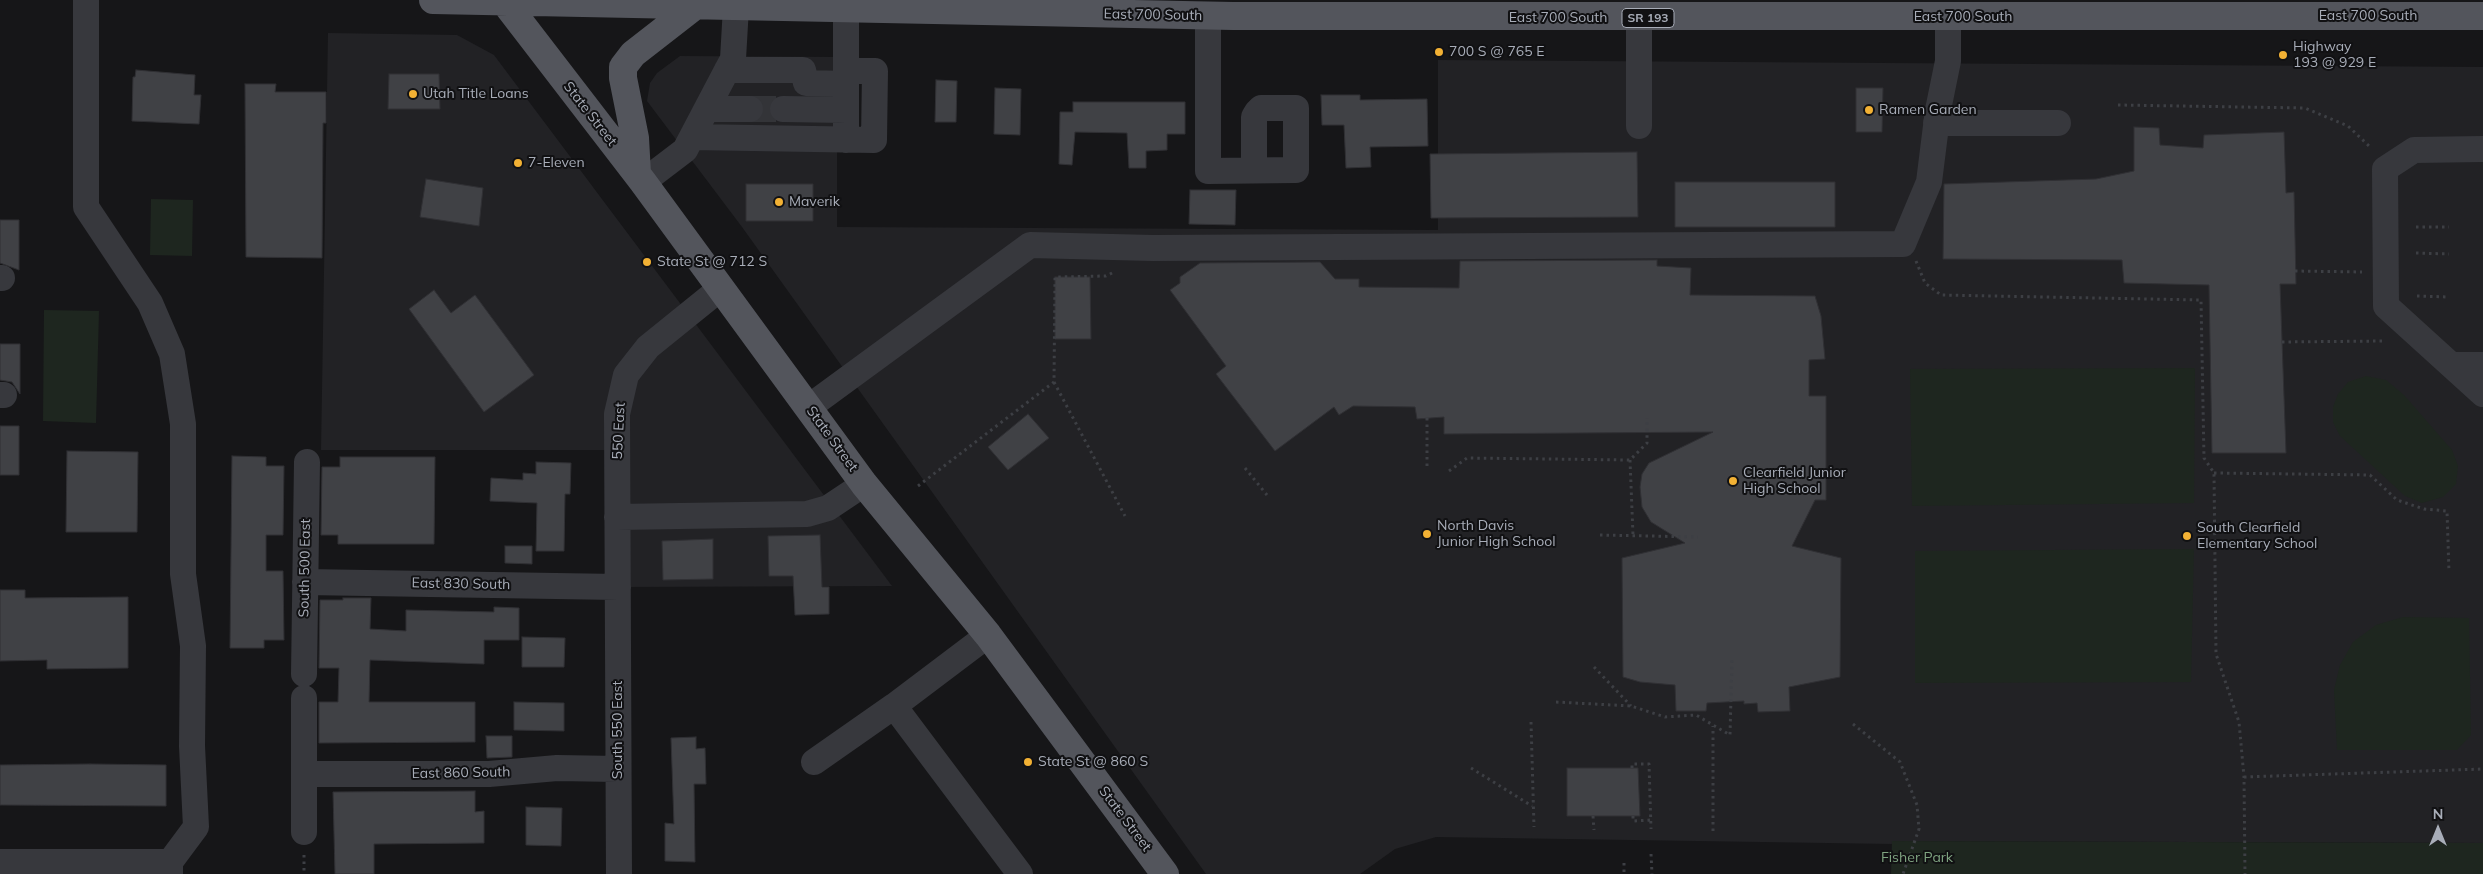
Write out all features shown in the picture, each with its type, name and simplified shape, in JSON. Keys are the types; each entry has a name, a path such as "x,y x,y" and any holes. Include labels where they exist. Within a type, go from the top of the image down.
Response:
{"main road":[{"name":"SR 193","path":"433,0 678,3 736,7"},
{"name":"State Street","path":"504,1 627,144"},
{"path":"640,178 627,144 623,78 625,62 678,3"},
{"name":"East 700 South","path":"736,7 1208,16 1639,18 1762,8 1948,18 2483,16"},
{"name":"State Street","path":"640,178 864,484 988,635 1166,874"}],"street":[{"path":"0,862 170,868 196,826 192,746 193,646 183,574 183,424 172,354 153,311 86,207 86,0"},
{"path":"640,178 685,150 733,59 736,7"},
{"path":"846,9 846,140"},
{"path":"1208,16 1208,170 1254,170 1296,170 1296,108 1261,108 1257,112 1254,117 1254,170"},
{"path":"1639,18 1639,126"},
{"path":"808,407 1030,245 1153,248 1903,244 1907,239 1929,182 1936,123 1948,61 1948,18"},
{"path":"692,137 874,140 875,71 846,78 794,83 803,70 724,76"},
{"path":"724,76 750,82"},
{"path":"707,109 750,109"},
{"path":"783,109 846,110"},
{"path":"1936,123 2058,123"},
{"path":"2483,149 2414,150 2385,170 2386,306 2483,394"},
{"name":"550 East","path":"618,587 617,414 626,374 648,347 720,288"},
{"path":"2451,366 2483,365"},
{"name":"South 500 East","path":"304,832 307,462"},
{"path":"618,517 807,514 828,508 864,484"},
{"name":"East 830 South","path":"305,582 618,587"},
{"name":"South 550 East","path":"618,587 619,874"},
{"path":"814,762 894,706 988,635"},
{"path":"894,706 1020,874"},
{"name":"East 860 South","path":"304,774 488,774 557,768 618,769"}],"path":[{"path":"2118,104 2305,108 2348,126 2369,146"},
{"path":"2416,227 2450,227"},
{"path":"1912,252 1925,283 1940,294 2201,300 2204,458 2214,473 2216,654 2239,722 2244,777 2245,874"},
{"path":"2416,253 2450,254"},
{"path":"1122,267 1106,276 1054,277 1054,382 1124,516"},
{"path":"2295,271 2365,272"},
{"path":"2417,296 2450,297"},
{"path":"2282,342 2385,341"},
{"path":"918,486 1054,382"},
{"path":"1427,418 1427,470"},
{"path":"1449,471 1467,458 1630,460 1647,443 1648,418"},
{"path":"1630,460 1633,535"},
{"path":"1244,468 1267,495"},
{"path":"2214,473 2370,475 2397,500 2424,509 2447,511 2449,572"},
{"path":"1600,534 1698,537"},
{"path":"1556,702 1631,706 1665,717 1696,716 1730,735 1732,658"},
{"path":"1594,667 1631,706"},
{"path":"1531,722 1534,827"},
{"path":"1853,724 1900,762 1917,804 1919,829 1903,874"},
{"path":"1713,726 1713,831"},
{"path":"1632,768 1632,764 1649,764 1651,829"},
{"path":"1471,768 1532,807"},
{"path":"2244,777 2483,769"},
{"path":"1593,816 1594,830"},
{"path":"1633,816 1633,821 1650,820"},
{"path":"1651,854 1652,874"},
{"path":"1624,863 1624,874"}],"shaded area":[{"path":"328,33 457,35 494,55 892,586 618,587 614,450 321,450"},
{"path":"680,56 837,57 837,227 1438,230 1438,60 2483,67 2483,843 1892,841 1892,844 1436,837 1395,849 1360,874 1206,874 742,227 647,101 650,83 657,73"}],"green space":[{"path":"151,199 193,200 192,256 150,255"},
{"path":"44,310 99,311 96,423 43,421"},
{"path":"2195,368 2194,503 1912,506 1910,369"},
{"path":"2366,376 2386,380 2404,395 2452,450 2458,466 2456,484 2443,497 2422,503 2405,496 2340,436 2333,422 2333,407 2338,394 2348,382"},
{"path":"2194,549 2191,682 1915,683 1915,551"},
{"path":"2403,617 2469,618 2471,735 2457,750 2337,750 2334,690 2340,665 2353,642 2376,625"},
{"name":"Fisher Park","path":"1892,841 2483,843 2483,874 1891,874"}],"building":[{"path":"136,70 195,75 194,95 201,95 199,124 132,121 133,77 135,77"},
{"path":"389,74 439,74 440,109 388,109"},
{"path":"936,80 957,81 956,122 935,122"},
{"path":"245,84 276,84 275,92 326,92 326,123 323,123 322,258 246,257"},
{"path":"995,88 1021,89 1020,135 994,134"},
{"name":"Ramen Garden","path":"1856,88 1883,88 1882,132 1856,132"},
{"path":"1321,95 1360,95 1360,100 1427,99 1428,146 1370,147 1371,167 1346,168 1344,125 1322,125"},
{"path":"1073,102 1185,102 1185,134 1167,134 1167,150 1146,151 1146,168 1129,168 1127,133 1075,132 1072,165 1059,164 1060,112 1073,112"},
{"path":"2134,127 2159,128 2160,145 2203,148 2204,135 2284,132 2286,193 2294,192 2296,284 2280,284 2286,453 2212,453 2209,285 2124,283 2122,260 1943,259 1944,184 2096,179 2134,171"},
{"path":"1637,152 1638,217 1431,218 1430,154"},
{"path":"426,179 483,188 479,226 420,217"},
{"path":"1675,182 1835,182 1835,227 1675,227"},
{"name":"Maverik","path":"746,184 813,184 813,221 746,221"},
{"path":"1190,190 1236,190 1235,225 1189,224"},
{"path":"0,220 19,220 19,270 0,263"},
{"name":"Clearfield Junior High School","path":"1657,260 1657,266 1691,268 1690,295 1815,296 1821,316 1825,359 1809,360 1809,396 1826,396 1826,500 1815,500 1792,546 1841,558 1840,677 1789,687 1790,711 1758,712 1757,703 1744,704 1744,701 1707,703 1706,711 1676,711 1675,685 1640,682 1623,677 1622,558 1685,543 1651,522 1642,507 1640,487 1642,474 1649,463 1713,432 1444,434 1444,417 1417,419 1415,407 1353,406 1339,415 1334,407 1275,451 1216,374 1226,366 1170,290 1180,283 1180,277 1200,263 1320,262 1335,279 1359,279 1359,287 1459,288 1460,261"},
{"path":"1055,277 1090,277 1091,339 1055,339"},
{"path":"434,290 451,313 475,295 534,375 484,412 409,309"},
{"path":"0,344 20,344 20,394 12,382 0,380"},
{"path":"1028,414 1049,438 1008,470 988,447"},
{"path":"0,426 19,426 19,475 0,475"},
{"path":"67,451 138,452 137,532 66,532"},
{"path":"232,456 266,457 266,466 284,466 283,535 266,535 266,571 283,571 284,640 264,640 264,648 230,648"},
{"path":"340,457 435,457 434,544 338,544 338,535 321,535 322,467 340,467"},
{"path":"536,462 571,463 570,494 565,494 564,551 536,551 537,503 490,501 491,478 523,480 523,473 536,474"},
{"path":"820,535 822,587 829,587 829,614 795,615 793,576 769,576 768,536"},
{"path":"713,539 713,579 663,580 662,541"},
{"path":"505,546 532,546 532,564 505,563"},
{"path":"0,590 25,590 25,598 128,597 128,668 47,669 47,660 0,661"},
{"path":"343,598 371,598 370,629 406,631 406,610 494,612 494,607 519,608 519,640 484,640 484,664 370,660 369,702 475,702 475,742 319,743 319,702 338,702 339,668 319,668 320,600 343,600"},
{"path":"522,637 565,638 564,667 522,667"},
{"path":"514,702 564,703 564,731 514,730"},
{"path":"486,736 512,736 512,757 487,758"},
{"path":"696,737 696,749 705,748 706,784 694,784 695,862 665,861 665,823 674,824 671,738"},
{"path":"0,765 166,765 166,806 0,805"},
{"path":"1567,768 1638,768 1640,816 1567,816"},
{"path":"475,791 475,812 484,811 484,843 374,844 374,874 335,874 333,792"},
{"path":"526,807 562,808 561,846 526,845"}],"tunnel":[{"path":"750,109 783,109"}],"place":[{"name":"700 S @ 765 E","path":"1439,52"},
{"name":"Highway 193 @ 929 E","path":"2283,55"},
{"name":"Utah Title Loans","path":"413,94"},
{"name":"Ramen Garden","path":"1869,110"},
{"name":"7-Eleven","path":"518,163"},
{"name":"Maverik","path":"779,202"},
{"name":"State St @ 712 S","path":"647,262"},
{"name":"Clearfield Junior High School","path":"1733,481"},
{"name":"North Davis Junior High School","path":"1427,534"},
{"name":"South Clearfield Elementary School","path":"2187,536"},
{"name":"State St @ 860 S","path":"1028,762"}]}
